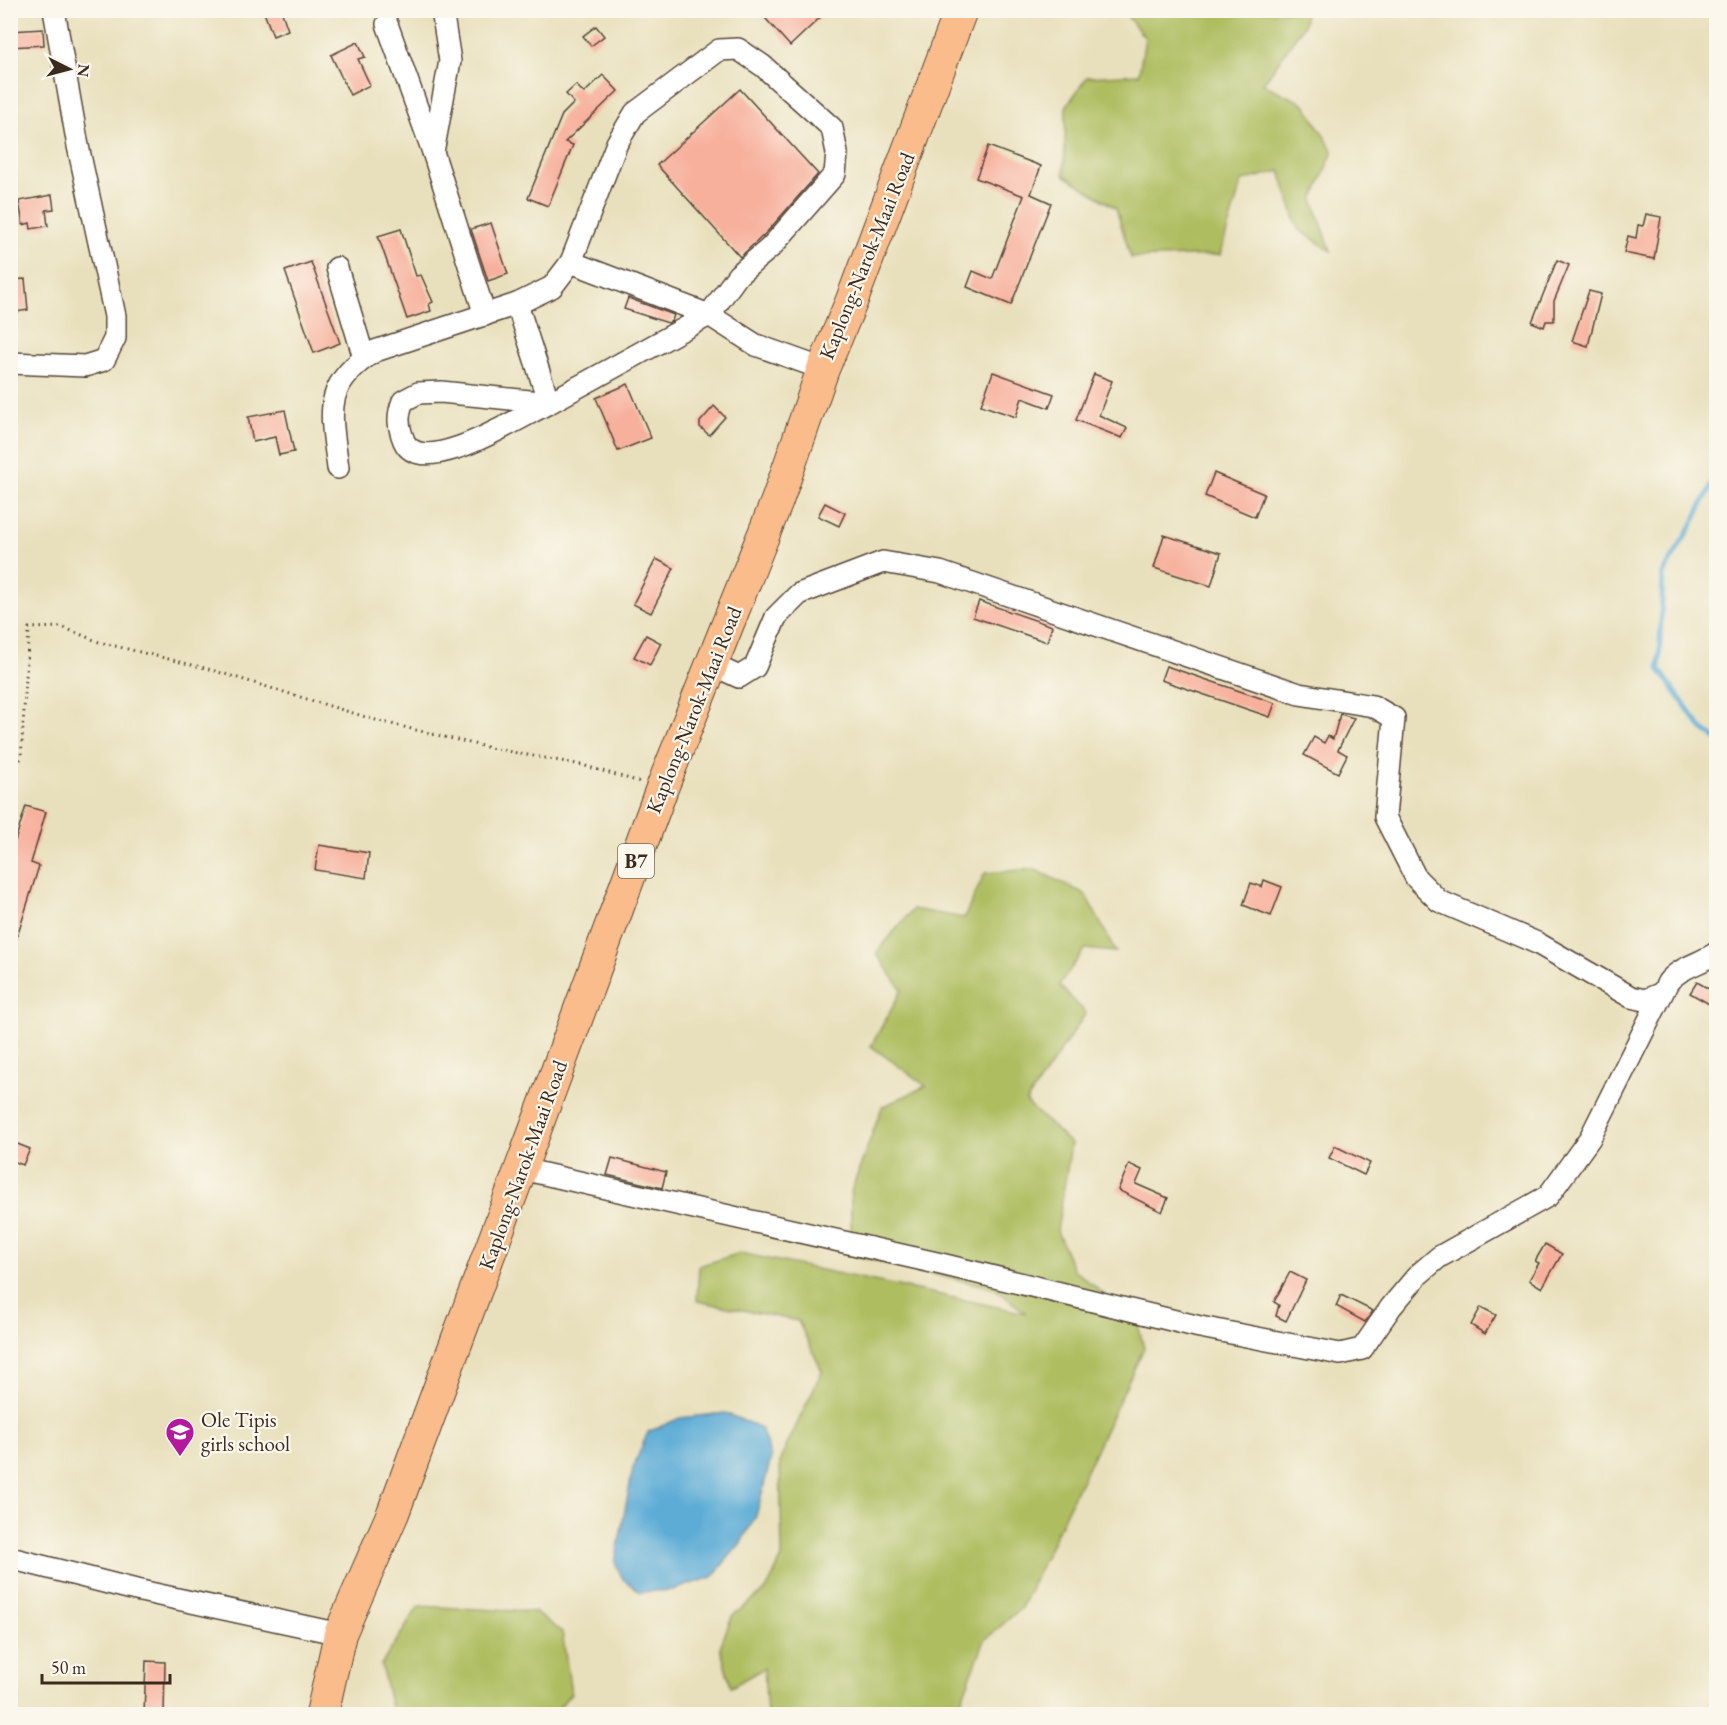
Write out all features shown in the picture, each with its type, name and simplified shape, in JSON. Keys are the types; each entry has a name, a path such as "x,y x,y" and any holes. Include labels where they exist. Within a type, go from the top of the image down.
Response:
{"highway":[{"name":"Kaplong-Narok-Maai Road","path":"322,1714 340,1634 393,1513 662,788 777,501 823,369 856,290 961,10"}],"street":[{"path":"10,363 85,366 104,360 115,338 115,316 109,280 87,193 54,10"},
{"path":"433,152 450,61 442,10"},
{"path":"387,24 433,152 485,315"},
{"path":"338,468 332,403 340,380 355,364 375,351 517,304 552,288 571,262 618,143 635,113 719,50 738,49 763,66 832,128 837,153 835,174 771,247 738,275 709,315 549,403 462,447 442,454 420,454 406,446 399,429 398,413 403,401 418,393 441,392 549,403"},
{"path":"571,262 709,315 756,345 823,369"},
{"path":"337,268 364,358"},
{"path":"517,304 549,403"},
{"path":"713,665 739,676 755,667 776,617 799,594 883,562 940,572 1299,694 1373,706 1394,718 1384,817 1416,878 1439,901 1537,944 1631,997 1645,1000 1662,993"},
{"path":"522,1169 941,1264 1200,1328 1340,1354 1362,1349 1391,1307 1418,1275 1439,1257 1548,1196 1590,1138 1662,993 1676,972 1706,961 1716,953"},
{"path":"10,1558 136,1590 340,1634"}],"path":[{"path":"10,775 21,758 29,628 62,627 99,642 206,668 379,721 490,748 582,765 662,788"}],"green space":[{"path":"1123,11 1306,11 1304,25 1263,84 1305,104 1333,151 1313,200 1331,251 1298,229 1280,171 1242,181 1220,255 1131,258 1116,208 1064,175 1066,107 1087,77 1139,74 1145,38"},
{"path":"1034,869 1085,894 1116,952 1085,949 1059,985 1086,1013 1026,1102 1071,1144 1057,1231 1073,1269 1137,1321 1144,1348 1021,1608 985,1640 956,1714 767,1714 764,1668 731,1687 720,1647 732,1616 767,1589 782,1557 780,1460 822,1371 798,1321 697,1301 699,1266 740,1253 1026,1313 994,1288 851,1255 851,1192 882,1107 926,1086 871,1046 902,990 876,953 913,909 964,918 985,873"},
{"path":"419,1606 535,1612 562,1632 571,1693 554,1714 387,1714 391,1707 381,1665"}],"water":[{"path":"725,1413 761,1428 771,1458 756,1516 740,1544 712,1577 673,1590 640,1592 623,1579 615,1563 633,1468 648,1432 680,1418"}],"building":[{"path":"263,10 281,10 288,30 273,36"},
{"path":"758,10 828,10 790,46"},
{"path":"596,26 604,36 591,46 583,36"},
{"path":"43,29 44,45 10,47 10,31"},
{"path":"358,42 365,57 358,59 370,85 350,95 331,55"},
{"path":"603,75 618,91 565,142 573,145 548,206 528,198 562,115 574,103 566,94 576,85 584,93"},
{"path":"740,89 818,174 767,232 740,257 657,165"},
{"path":"988,146 1041,166 1031,194 1051,203 1011,305 967,287 973,271 992,279 1024,196 976,178"},
{"path":"52,195 54,209 46,210 48,226 31,229 30,223 23,225 19,201"},
{"path":"1646,214 1661,217 1654,259 1624,253 1628,236 1636,238 1638,225 1643,226"},
{"path":"491,223 508,274 488,281 471,229"},
{"path":"401,229 416,276 421,275 433,302 429,304 431,311 407,319 378,236"},
{"path":"1557,260 1569,265 1554,301 1554,321 1546,321 1544,327 1532,322"},
{"path":"311,262 340,343 314,353 285,271"},
{"path":"25,279 28,310 10,313 10,280"},
{"path":"1589,291 1601,294 1588,346 1572,341"},
{"path":"628,298 674,315 672,321 668,323 624,309"},
{"path":"993,372 1054,394 1049,408 1022,398 1016,417 981,405"},
{"path":"1094,374 1112,381 1099,415 1127,428 1122,438 1076,420"},
{"path":"628,384 651,438 618,451 596,398"},
{"path":"714,406 725,417 709,435 700,427 700,422"},
{"path":"285,410 294,452 279,455 275,437 253,442 248,417"},
{"path":"1214,473 1264,494 1255,517 1205,496"},
{"path":"825,503 845,513 839,526 818,516"},
{"path":"1164,535 1221,553 1211,586 1154,568"},
{"path":"656,559 674,568 651,613 633,604"},
{"path":"979,601 1052,626 1047,642 973,617"},
{"path":"646,635 661,643 650,665 634,657"},
{"path":"1166,666 1275,703 1270,717 1161,680"},
{"path":"1340,714 1354,718 1338,750 1347,755 1338,773 1304,755 1314,737 1324,743 1328,736 1333,739"},
{"path":"26,806 46,812 31,863 39,866 14,947 10,946 10,857"},
{"path":"319,845 369,853 366,878 315,870"},
{"path":"1264,880 1282,887 1271,916 1243,905 1251,883 1262,887"},
{"path":"1697,982 1716,993 1716,1008 1690,993"},
{"path":"10,1141 30,1149 23,1165 10,1160"},
{"path":"1335,1146 1370,1163 1364,1175 1329,1158"},
{"path":"612,1158 666,1172 662,1188 607,1175"},
{"path":"1129,1164 1142,1170 1136,1184 1168,1198 1162,1212 1118,1190"},
{"path":"1545,1244 1562,1254 1542,1288 1529,1280 1539,1263 1535,1261"},
{"path":"1290,1272 1306,1280 1286,1321 1276,1316 1279,1305 1274,1302"},
{"path":"1341,1295 1373,1311 1365,1322 1336,1306"},
{"path":"1481,1307 1496,1315 1485,1334 1471,1325"},
{"path":"146,1661 165,1662 164,1714 144,1714"}],"waterway":[{"path":"1713,10 1716,16"},
{"path":"1716,476 1692,525 1663,574 1659,669 1702,729 1716,739"}],"place":[{"name":"Ole Tipis girls school","path":"180,1458"}]}
